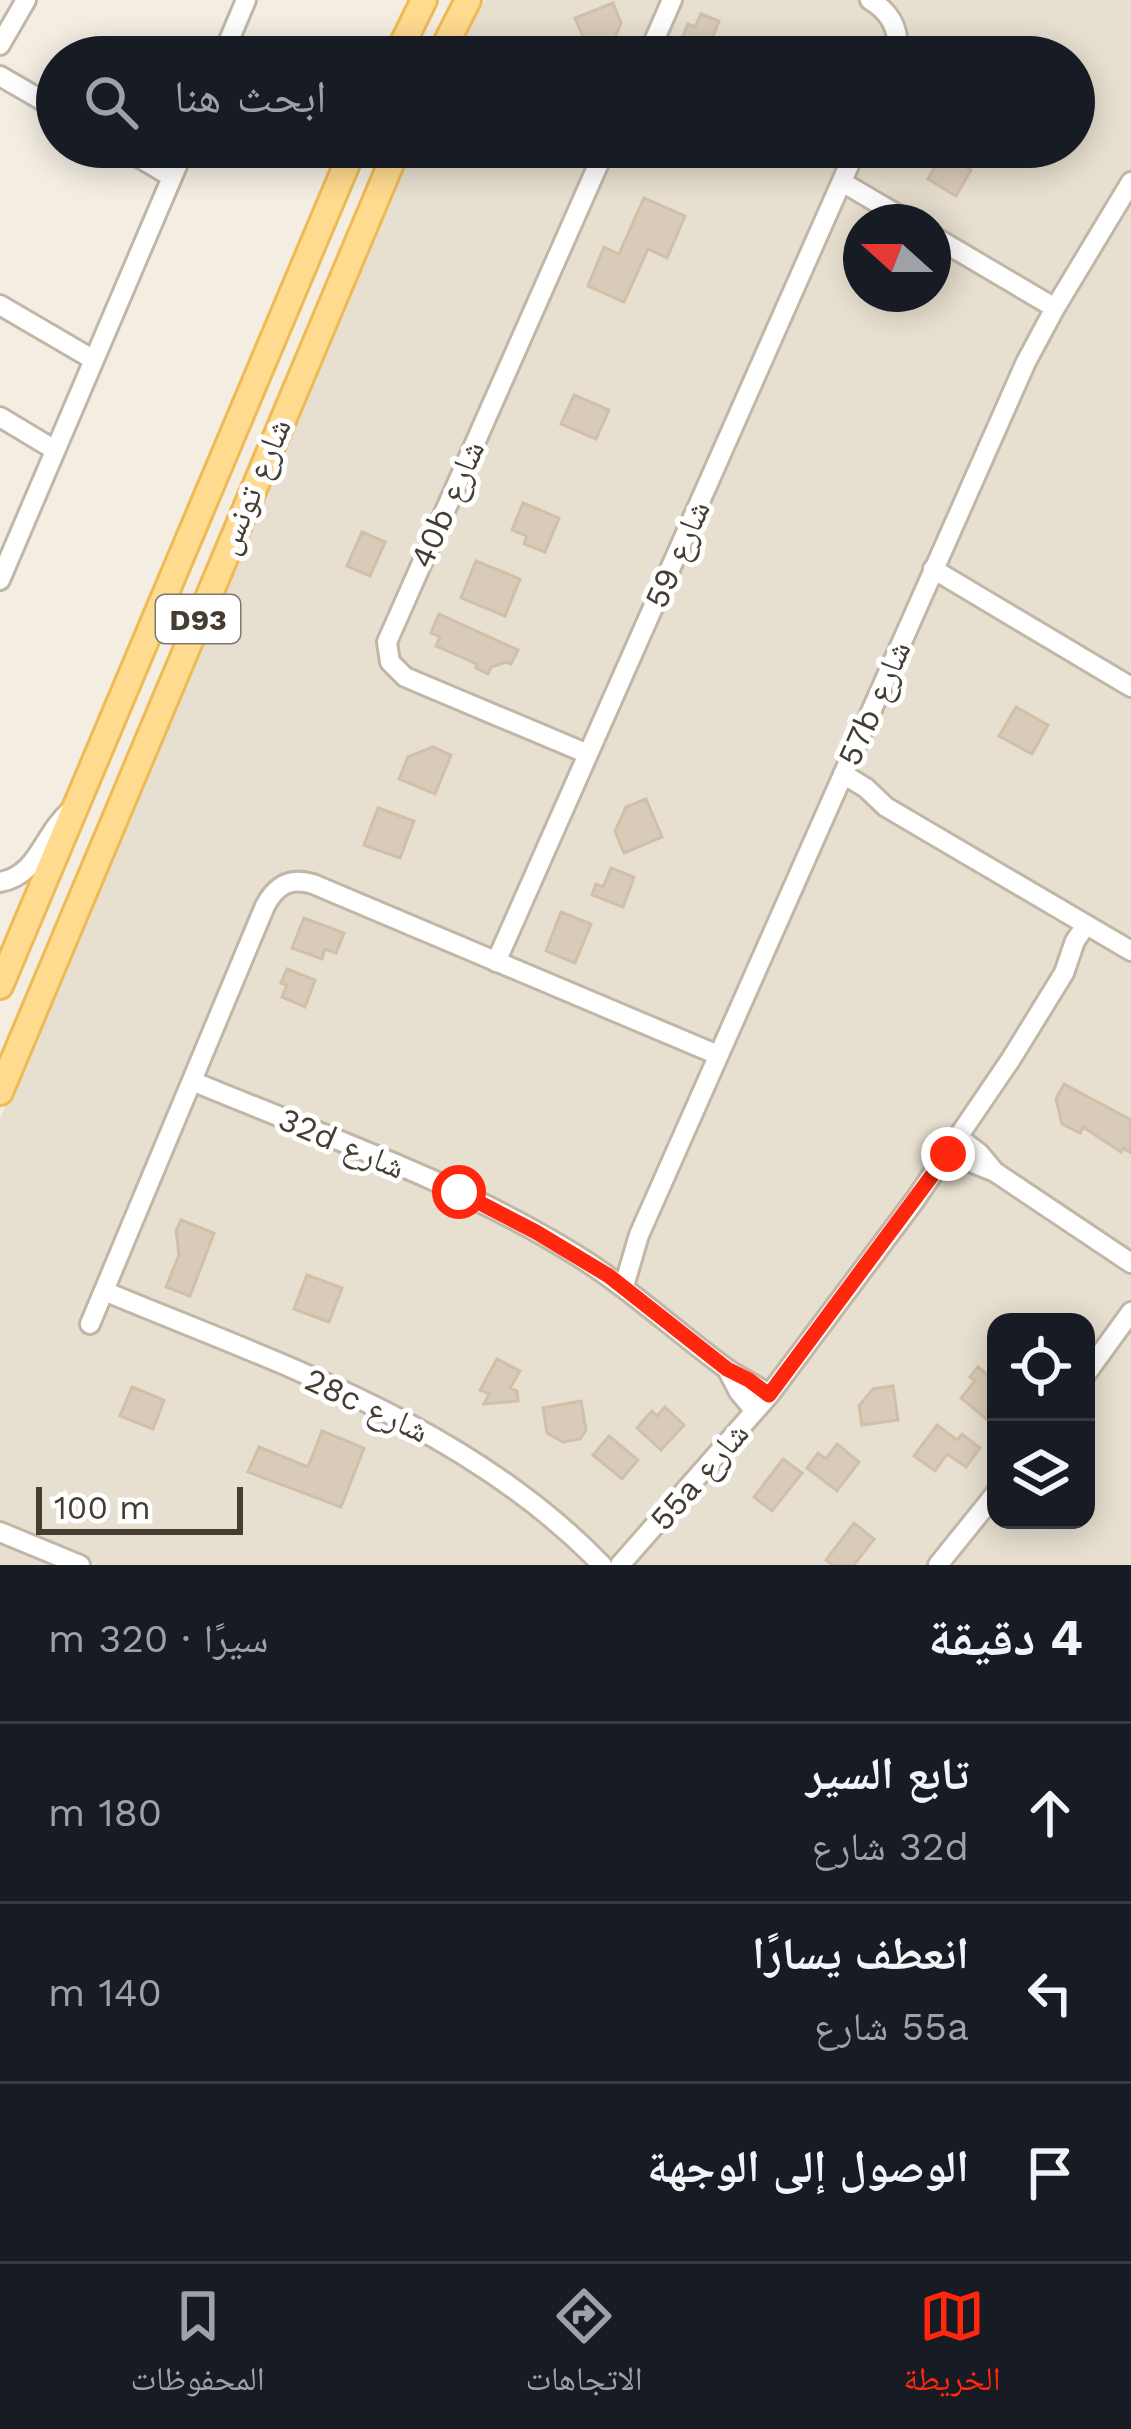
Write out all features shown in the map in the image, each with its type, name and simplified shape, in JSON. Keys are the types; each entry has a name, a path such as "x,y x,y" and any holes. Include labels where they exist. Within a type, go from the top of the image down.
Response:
{"main road":[{"path":"406,36 424,0"},
{"path":"450,36 468,0"},
{"name":"شارع تونس","path":"0,986 345,168"},
{"name":"شارع تونس","path":"0,1092 389,168"}],"street":[{"path":"0,45 26,0"},
{"path":"231,36 246,0"},
{"path":"656,36 672,0"},
{"path":"871,0 889,15 898,36"},
{"path":"0,76 36,97"},
{"path":"157,168 172,177"},
{"path":"0,580 9,536 56,450 176,168"},
{"name":"40b شارع","path":"588,754 405,677 394,668 386,649 388,635 597,168"},
{"name":"شارع 59","path":"496,962 848,168"},
{"path":"842,182 879,204"},
{"name":"57b شارع","path":"616,1281 623,1253 639,1235 1026,362 1131,182"},
{"path":"951,247 1055,308"},
{"path":"0,304 94,361"},
{"path":"0,417 56,450"},
{"path":"933,569 1131,686"},
{"path":"839,782 860,800 886,807 1131,951"},
{"path":"0,882 26,871 51,831 75,807"},
{"path":"90,1324 268,898 292,880 313,884 718,1055"},
{"name":"55a شارع","path":"620,1565 769,1395 953,1146 1064,973 1084,953 1092,929"},
{"name":"32d شارع","path":"192,1081 459,1192 536,1232 616,1281 727,1369 769,1395"},
{"path":"953,1146 979,1153 995,1172 1131,1263"},
{"name":"28c شارع","path":"104,1291 426,1431 521,1493 602,1565"},
{"path":"1095,1362 1131,1312"},
{"name":"32d شارع","path":"727,1369 755,1412"},
{"path":"938,1565 987,1504"},
{"path":"0,1532 80,1565"}],"shaded area":[{"path":"485,0 1131,0 1131,1565 0,1565 0,1119 403,168 1095,168 1095,36 465,36"}],"building":[{"path":"613,3 621,23 616,36 583,36 575,18"},
{"path":"701,14 719,21 713,36 683,36 688,24 695,27"},
{"path":"934,168 971,170 956,196 928,179"},
{"path":"644,198 685,216 667,258 648,249 624,302 588,286 604,247 619,254"},
{"path":"574,395 609,410 596,439 561,424"},
{"path":"523,503 559,518 545,552 524,544 527,536 512,530"},
{"path":"362,532 385,542 370,576 347,566"},
{"path":"476,561 520,579 505,616 461,598"},
{"path":"439,614 518,650 511,664 491,667 488,674 436,646 440,637 431,633"},
{"path":"1016,707 1048,725 1032,754 999,736"},
{"path":"433,747 451,755 435,794 399,779 408,757"},
{"path":"646,799 662,837 624,853 615,831 626,807"},
{"path":"378,808 414,821 400,858 364,845"},
{"path":"611,868 634,877 623,907 592,895 596,884 603,887"},
{"path":"561,912 591,924 575,963 546,951"},
{"path":"304,918 344,933 336,953 325,949 322,959 292,948"},
{"path":"287,969 315,980 305,1007 282,997"},
{"path":"1064,1084 1131,1120 1131,1153 1123,1148 1121,1152 1083,1127 1080,1133 1062,1124 1056,1099"},
{"path":"181,1220 214,1233 190,1296 166,1287 179,1255 176,1231"},
{"path":"307,1275 342,1288 329,1322 294,1309"},
{"path":"497,1359 520,1371 510,1388 517,1391 518,1401 484,1404 489,1394 480,1390"},
{"path":"978,1367 987,1374 987,1419 961,1398 975,1381 970,1377"},
{"path":"893,1386 898,1420 862,1425 859,1406 873,1389"},
{"path":"132,1387 164,1400 153,1429 120,1416"},
{"path":"581,1401 586,1430 580,1439 563,1442 547,1433 543,1408"},
{"path":"665,1407 684,1425 661,1450 637,1428 652,1411 657,1416"},
{"path":"937,1425 957,1440 962,1434 980,1448 966,1467 947,1454 935,1471 914,1456"},
{"path":"322,1431 364,1448 341,1507 248,1472 259,1447 308,1467"},
{"path":"609,1436 638,1460 622,1479 593,1455"},
{"path":"837,1444 859,1462 837,1491 807,1468 818,1453 826,1459"},
{"path":"783,1459 802,1473 772,1511 754,1497"},
{"path":"854,1523 874,1539 854,1565 832,1565 826,1560"}],"route":[{"path":"459,1192 609,1276 727,1369 769,1395 948,1154"}]}
